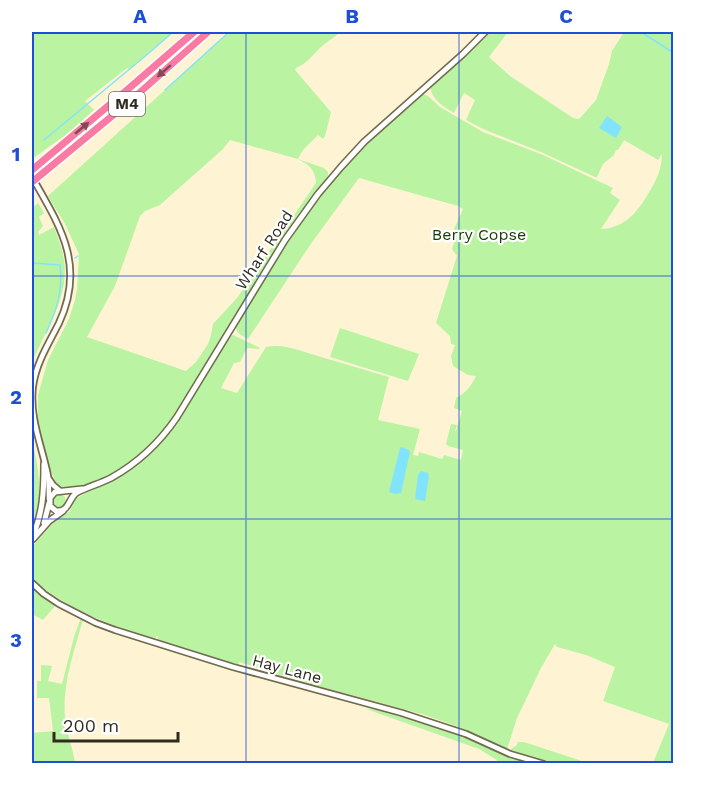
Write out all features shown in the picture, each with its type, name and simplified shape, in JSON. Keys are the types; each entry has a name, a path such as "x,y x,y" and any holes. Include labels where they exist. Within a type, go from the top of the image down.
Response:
{"highway":[{"name":"M4","path":"34,168 194,32"},
{"name":"M4","path":"32,182 129,102 208,32"}],"main road":[{"name":"Wharf Road","path":"61,491 82,489 108,479 129,466 162,436 177,417 285,240 318,194 364,142 485,32"},
{"path":"32,539 41,511 44,464"},
{"name":"Wharf Road","path":"32,539 68,506 69,501 82,489"},
{"path":"64,510 54,510 49,501 54,493 61,491 68,495 69,501"},
{"name":"Wharf Road","path":"42,528 47,516 49,501"}],"street":[{"path":"32,177 63,233 69,257 69,291 64,310 39,364 33,387 33,415 44,464 52,484 61,491"},
{"path":"48,476 49,501"},
{"name":"Hay Lane","path":"32,583 59,604 115,630 232,667 402,713 466,734 502,751 544,764"}],"green space":[{"path":"32,32 173,32 129,69 127,68 85,101 94,110 67,134 32,159"},
{"path":"229,32 340,32 295,70 331,112 323,139 318,135 303,150 298,159 324,168 328,172 328,177 301,211 279,245 168,425 147,448 122,468 78,487 63,488 57,484 50,470 38,424 38,395 48,360 69,319 75,300 79,254 48,196","holes":["230,140 298,159 313,171 316,183 237,298 213,324 208,344 196,362 186,371 87,337 115,286 140,216 145,211 160,205 223,149"]},
{"name":"Berry Copse","path":"490,32 508,32 489,57 510,76 573,118 579,119 596,100 612,51 624,32 673,32 673,763 653,763 669,724 603,701 615,667 586,655 557,647 555,644 517,718 507,749 510,751 518,742 524,742 588,763 556,763 513,752 542,763 496,763 497,760 479,749 366,709 405,714 462,728 425,715 239,662 238,666 157,641 158,636 155,640 75,608 32,578 32,547 54,522 70,511 75,499 134,467 153,451 174,426 229,337 233,335 260,348 247,349 240,362 234,363 221,388 237,393 266,347 273,346 294,349 380,374 389,377 378,420 420,429 413,455 418,456 419,452 442,459 444,455 461,460 463,450 446,444 451,424 457,425 456,431 462,411 454,408 456,398 468,388 476,376 468,375 453,366 451,356 455,345 451,344 450,336 436,323 457,256 452,249 457,234 454,229 463,209 359,178 310,245 248,339 238,332 236,324 265,275 319,197 355,156 423,94 440,107 483,132 543,155 613,188 610,193 620,200 601,229 616,226 634,213 656,180 662,154 658,160 624,140 595,177 466,120 475,100 464,93 454,113 436,99 430,87"},
{"path":"38,203 44,213 39,217 43,226 38,232 39,235 54,227 64,259 65,273 60,300 32,363 32,208"},
{"path":"340,328 419,354 408,381 330,357"},
{"path":"32,440 37,462 39,494 32,526"},
{"path":"59,494 64,496 66,501 64,506 59,508 54,506 52,501 54,496"},
{"path":"32,588 55,606 43,620 32,614"},
{"path":"80,620 83,620 65,693 66,723 75,763 32,763 32,733 53,731 49,698 37,698 37,681 41,681 41,665 52,666 48,681 62,684"}],"water":[{"path":"607,116 622,127 616,138 599,128"},
{"path":"401,447 410,452 401,493 395,494 389,492"},
{"path":"421,471 428,473 429,476 425,501 415,499 418,475"}],"waterway":[{"path":"44,140 173,32"},
{"path":"165,90 229,32"},
{"path":"641,32 674,53"},
{"path":"32,263 60,265 61,284 58,300 46,333"}]}
